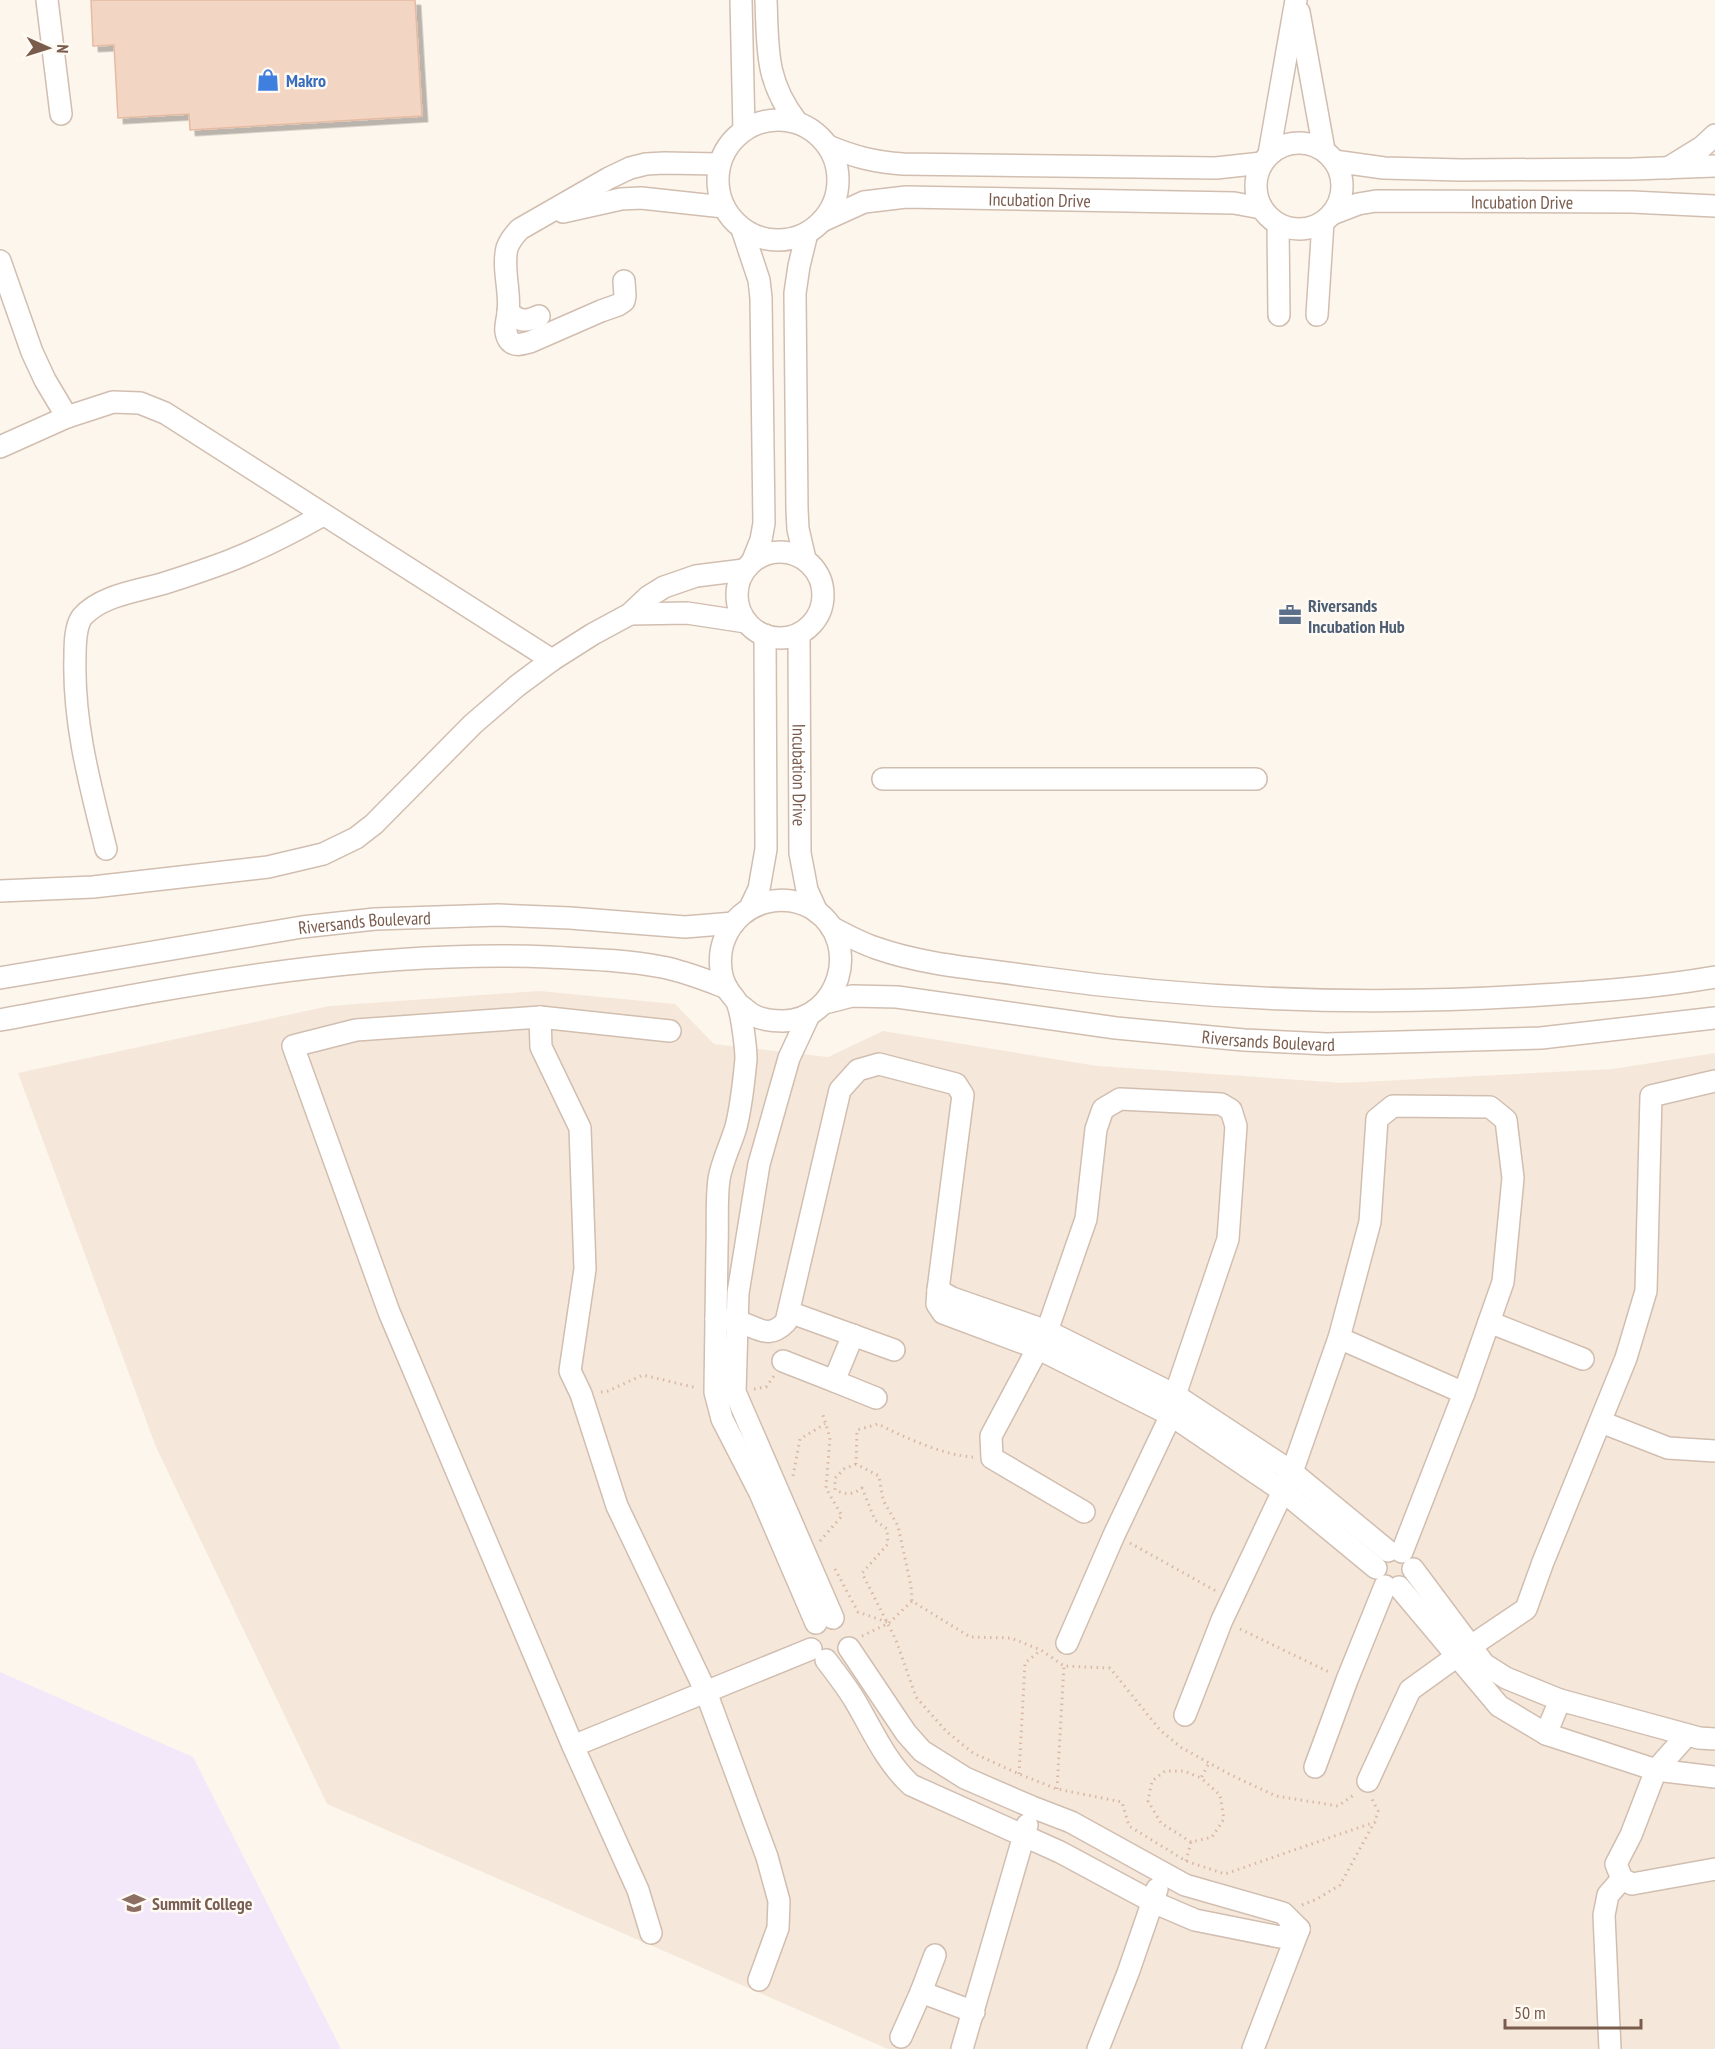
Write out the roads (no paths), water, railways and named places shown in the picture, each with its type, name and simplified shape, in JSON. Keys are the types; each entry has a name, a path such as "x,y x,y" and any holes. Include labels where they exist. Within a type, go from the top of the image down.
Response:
{"street":[{"path":"47,0 61,114"},
{"path":"741,0 744,130"},
{"path":"766,0 771,74 783,104 795,121"},
{"path":"1297,0 1329,155 1339,170 1341,193 1328,218 1317,315"},
{"path":"1297,0 1265,158 1257,174 1255,185 1261,208 1278,224 1301,229 1313,227 1328,218"},
{"path":"805,559 798,529 795,293 798,266 814,227 834,204 838,184 837,164 828,146 814,131 795,121 777,119 760,122 744,130 729,145 719,164 717,178 724,207 732,219 757,237 774,240 790,239 814,227"},
{"path":"1668,168 1702,147 1715,135"},
{"path":"1265,158 1279,147 1302,142 1313,145 1329,155"},
{"name":"Incubation Drive","path":"828,146 855,157 903,164 1216,168 1265,158"},
{"name":"Incubation Drive","path":"1329,155 1395,169 1715,166"},
{"path":"624,281 624,301 618,305 522,344 511,342 507,334 505,326 508,312 506,259 508,245 520,229 630,168 664,163 719,164"},
{"name":"Incubation Drive","path":"814,227 864,202 906,197 1234,203 1261,208"},
{"path":"542,216 621,199 641,198 724,207"},
{"name":"Incubation Drive","path":"1328,218 1358,204 1376,201 1632,202 1715,206"},
{"path":"1278,224 1279,315"},
{"path":"0,891 93,886 268,867 323,854 356,838 374,824 473,724 517,686 552,660 630,614 648,597 680,580 749,565 766,554 779,551 793,553 805,559 816,570 822,583 823,598 819,613 811,625 799,634 784,638 765,635 755,631 746,622 739,609 736,596 738,582 749,565 761,540 764,523 759,280 742,228"},
{"path":"0,261 32,352 45,380 67,417"},
{"path":"508,312 523,321 539,316"},
{"path":"0,447 67,417 113,402 140,403 165,413 552,660"},
{"path":"106,849 81,740 74,689 75,640 80,619 92,608 107,600 189,576 230,561 281,538 323,515"},
{"path":"630,614 687,613 746,622"},
{"name":"Incubation Drive","path":"799,634 800,853 807,890 824,920"},
{"name":"Incubation Drive","path":"750,908 761,879 766,849 765,635"},
{"path":"883,779 1257,779"},
{"path":"725,1392 716,1319 719,1179 736,1127 746,1057 732,996 721,972 721,954 725,938 734,923 750,908 767,902 784,900 801,904 860,942 929,962 1084,983 1241,998 1436,1001 1619,990 1715,977"},
{"name":"Riversands Boulevard","path":"0,978 302,927 375,919 498,915 685,927 734,923"},
{"path":"824,920 839,946 841,966 836,986 817,1009 789,1058 759,1164 738,1293 737,1321 722,1419 824,1620"},
{"path":"0,1020 224,979 358,962 440,956 511,956 638,963 663,967 732,996 753,1015 772,1021 791,1021 817,1009"},
{"name":"Riversands Boulevard","path":"817,1009 852,996 897,997 1116,1028 1244,1040 1327,1044 1541,1038 1715,1018"},
{"path":"540,1017 541,1047 580,1128 585,1269 570,1371 581,1394 617,1506 706,1692 767,1857 779,1901 778,1928 759,1980"},
{"path":"651,1933 638,1890 573,1746 389,1312 293,1046 356,1030 540,1017 670,1031"},
{"path":"716,1319 737,1321 768,1333 779,1329 786,1322 840,1090 858,1070 879,1064 956,1084 963,1095 938,1290 1173,1405 1292,1472 1394,1569 1464,1652 1499,1706 1545,1734 1656,1770 1715,1777"},
{"path":"1367,1783 1410,1690 1526,1609 1626,1358 1646,1291 1651,1096 1715,1081"},
{"path":"1067,1643 1173,1405 1228,1239 1236,1126 1231,1110 1221,1104 1120,1099 1103,1109 1096,1129 1086,1219 1042,1340 991,1436 992,1458 1084,1512"},
{"path":"1185,1715 1221,1620 1284,1492 1339,1338 1370,1222 1377,1119 1393,1106 1490,1107 1506,1120 1513,1178 1503,1282 1464,1394 1347,1680 1315,1767"},
{"path":"726,1152 759,1164"},
{"path":"789,1312 894,1350"},
{"path":"1489,1322 1583,1359"},
{"path":"834,1382 853,1335"},
{"path":"1339,1338 1464,1394"},
{"path":"783,1361 876,1398"},
{"path":"1173,1405 1284,1492 1394,1569"},
{"path":"1601,1422 1668,1448 1715,1451"},
{"path":"824,1620 844,1624 848,1629 849,1645 906,1733 922,1751 964,1778 1032,1808 1071,1821 1185,1886 1283,1913 1299,1929"},
{"path":"824,1620 808,1636 819,1655 853,1697 887,1758 911,1785 1060,1852 1153,1902 1195,1920 1280,1937 1299,1929"},
{"path":"573,1746 706,1692 819,1655 839,1658 849,1645"},
{"path":"1464,1652 1506,1678 1560,1700 1687,1735 1715,1739"},
{"path":"1545,1734 1560,1700"},
{"path":"1687,1735 1656,1770 1631,1835 1616,1864 1622,1879 1632,1884 1715,1869"},
{"path":"962,2049 1032,1808"},
{"path":"1098,2049 1162,1872"},
{"path":"1610,2049 1604,1915 1608,1895 1622,1879"},
{"path":"1253,2049 1299,1929"},
{"path":"901,2037 935,1956"},
{"path":"921,1992 974,2013"}],"place":[{"name":"Makro","path":"268,80"},
{"name":"Riversands Incubation Hub","path":"1290,615"},
{"name":"Summit College","path":"134,1903"}]}
